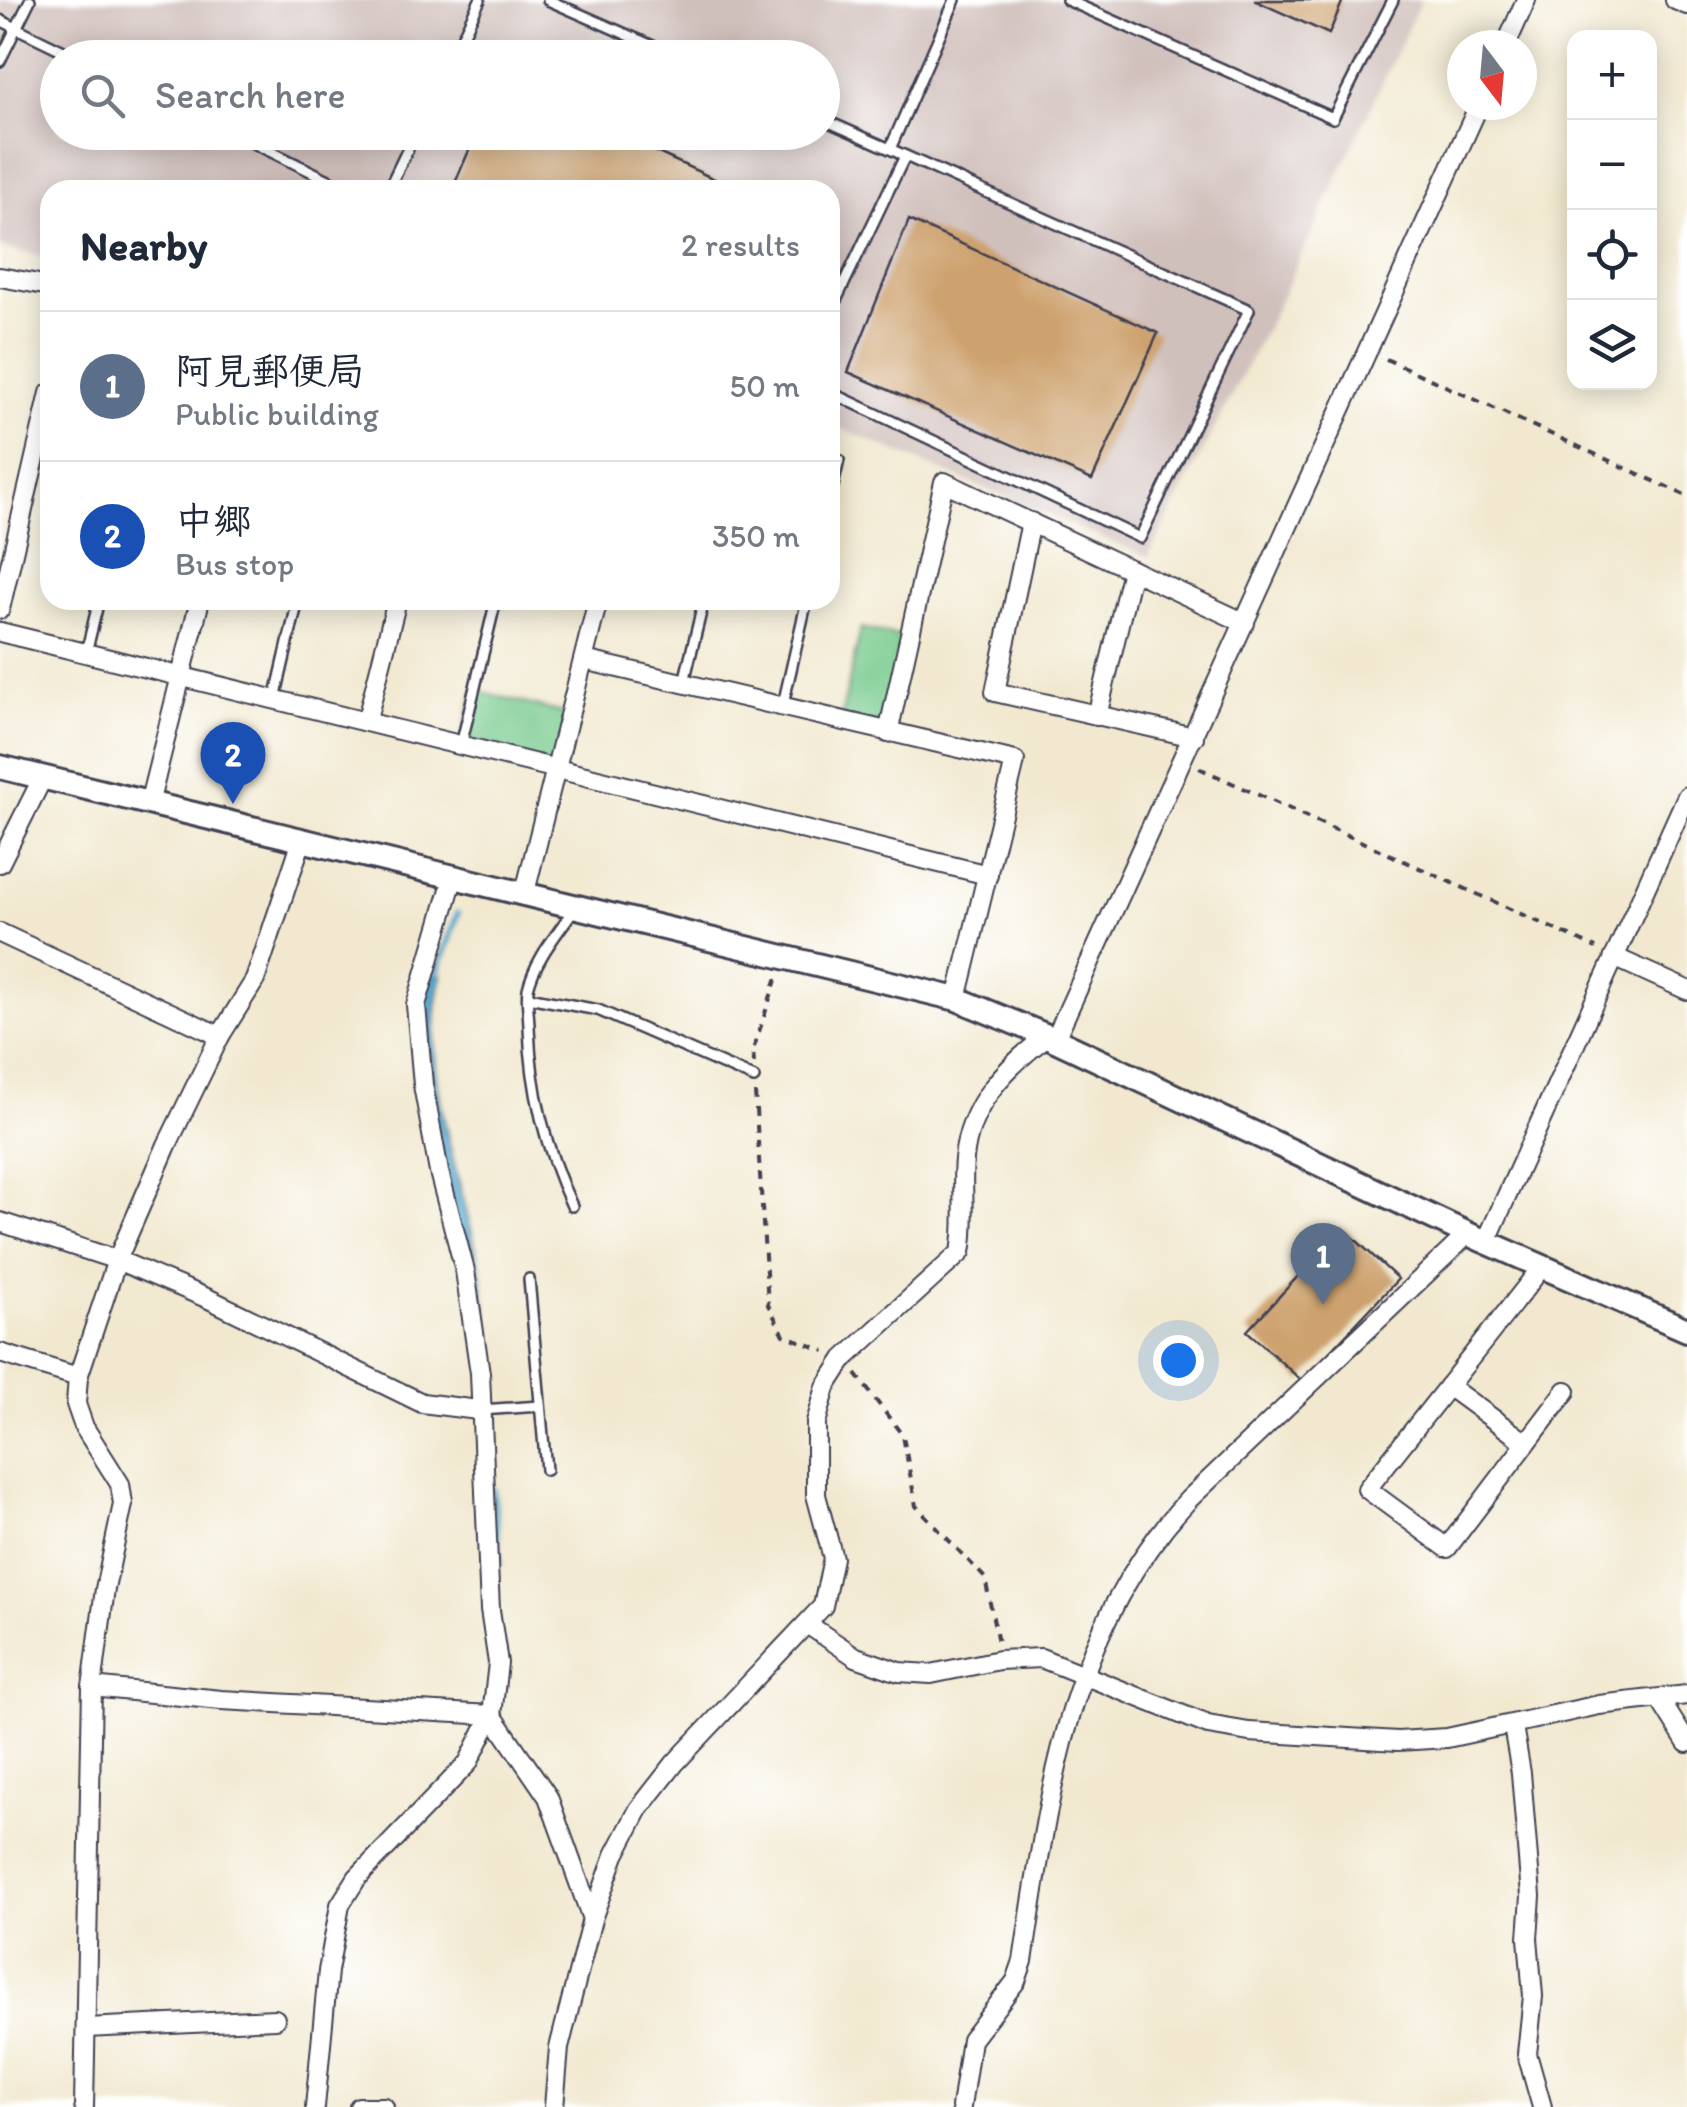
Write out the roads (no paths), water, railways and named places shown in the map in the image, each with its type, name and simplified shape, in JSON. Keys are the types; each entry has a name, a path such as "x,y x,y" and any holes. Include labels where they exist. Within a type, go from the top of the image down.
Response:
{"street":[{"path":"1513,30 1526,0"},
{"path":"1675,0 1687,6"},
{"path":"554,2107 559,2048 592,1919 615,1855 639,1809 675,1764 823,1606 833,1558 816,1495 816,1423 826,1387 844,1359 962,1252 964,1159 972,1122 1004,1069 1051,1037 1184,761 1472,120"},
{"path":"0,277 40,284"},
{"path":"0,609 40,435"},
{"path":"888,732 944,482 1246,623"},
{"path":"1030,522 995,692 1194,738"},
{"path":"1097,716 1132,570"},
{"path":"149,804 198,610"},
{"path":"367,719 394,610"},
{"path":"524,896 596,610"},
{"path":"0,632 367,719 988,875"},
{"path":"584,660 1015,761 956,999"},
{"path":"0,767 956,999 1051,1037 1477,1238 1687,1330"},
{"path":"0,863 43,777"},
{"path":"961,2107 970,2040 1016,1981 1024,1962 1050,1787 1084,1676 1118,1590 1150,1540 1477,1238 1687,796"},
{"path":"84,2107 92,1687 104,1588 123,1504 120,1484 92,1445 76,1404 78,1377 117,1260 220,1036 255,980 278,922 302,840"},
{"path":"316,2107 328,1971 340,1905 357,1878 468,1763 492,1715 498,1663 490,1610 478,1410 480,1372 465,1271 439,1172 416,1006 454,879"},
{"path":"0,933 220,1036"},
{"path":"1614,956 1687,990"},
{"path":"0,1222 117,1260 209,1298 422,1403 478,1410"},
{"path":"1542,1267 1367,1489 1447,1548 1566,1391"},
{"path":"0,1353 78,1377"},
{"path":"1448,1386 1526,1444"},
{"path":"807,1624 856,1657 899,1672 930,1674 999,1660 1041,1658 1208,1725 1249,1732 1398,1741 1513,1726 1600,1705 1687,1695"},
{"path":"92,1687 221,1700 492,1715"},
{"path":"1660,1700 1687,1743"},
{"path":"492,1715 548,1797 592,1919"},
{"path":"1513,1726 1523,1790 1530,1896 1528,1938 1533,1996 1527,2054 1542,2107"},
{"path":"86,2028 276,2019"},
{"path":"358,2107 384,2107"}],"lane":[{"path":"0,60 30,0"},
{"path":"461,40 480,0"},
{"path":"548,0 639,40"},
{"path":"890,149 955,0"},
{"path":"1067,0 1333,118 1393,0"},
{"path":"0,20 41,40"},
{"path":"840,128 1250,310 1140,538 840,397"},
{"path":"268,150 329,180"},
{"path":"396,180 408,150"},
{"path":"840,292 905,156"},
{"path":"86,653 97,610"},
{"path":"275,699 296,610"},
{"path":"461,745 494,610"},
{"path":"684,685 702,610"},
{"path":"782,709 805,610"},
{"path":"572,1206 554,1167 540,1116 530,1066 528,998 540,960 574,908"},
{"path":"528,998 598,1010 754,1078"},
{"path":"529,1279 546,1470"},
{"path":"478,1410 540,1406"}],"water":[{"path":"430,975 442,975 436,1012 438,1086 480,1269 493,1368 483,1364 428,1089 422,1008"}],"waterway":[{"path":"435,979 458,913"},
{"path":"493,1489 500,1562"}],"place":[{"name":"中郷","path":"233,804"},
{"name":"阿見郵便局","path":"1323,1305"}]}
